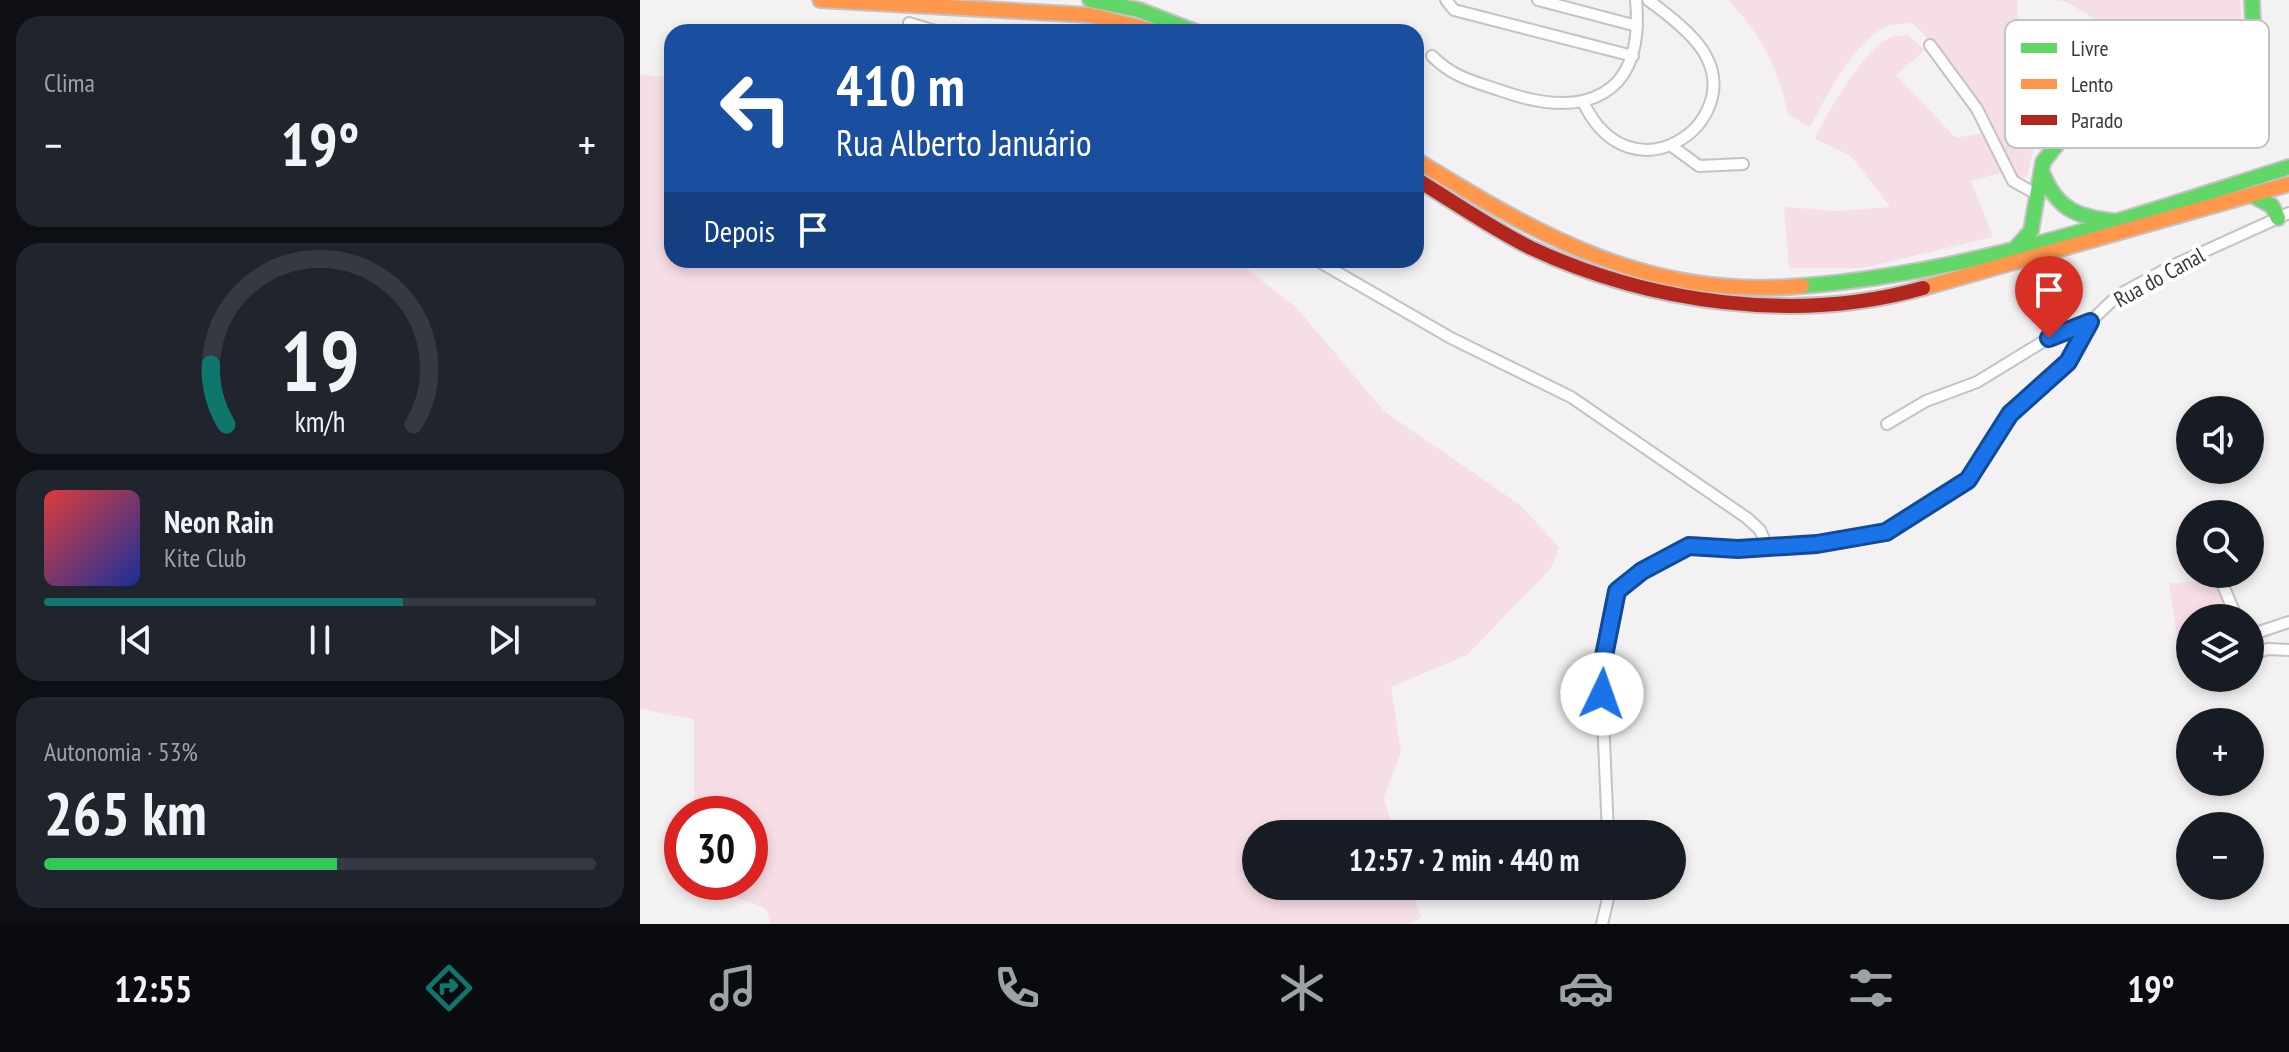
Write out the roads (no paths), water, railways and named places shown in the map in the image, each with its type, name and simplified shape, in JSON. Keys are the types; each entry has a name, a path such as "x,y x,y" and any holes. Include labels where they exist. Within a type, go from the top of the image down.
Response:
{"main road":[{"path":"820,0 1090,15 1126,24"},
{"path":"1090,0 1139,10 1175,24"},
{"path":"2252,0 2253,20"},
{"path":"2014,250 2031,231 2036,194 2051,148"},
{"path":"1424,165 1538,233 1617,266 1704,284 1789,290 1863,285 2014,250 2289,167"},
{"path":"2042,172 2056,202 2070,213 2113,221"},
{"path":"1424,184 1531,248 1612,281 1702,300 1789,306 1847,302 1909,292 2288,184"},
{"path":"2285,215 2282,203 2288,184"},
{"path":"2252,195 2285,215"}],"street":[{"path":"1446,0 1454,10 1633,56"},
{"path":"1538,0 1637,26"},
{"path":"1432,56 1449,73 1537,103 1584,104 1605,92 1633,56 1636,0"},
{"path":"1648,0 1706,55 1712,74 1706,114 1684,140 1673,147"},
{"path":"1930,45 1977,109 2013,181 2036,194"},
{"path":"1584,104 1603,135 1617,145 1673,147 1699,166 1743,164"},
{"name":"Rua do Canal","path":"1607,820 1601,671 1617,591 1642,571 1689,546 1768,548 1842,542 1886,532 1968,480 2010,414 2068,362 2090,322 2117,296 2172,266 2285,215"},
{"path":"1330,268 1451,338 1571,397 1747,518 1760,530 1768,548"},
{"path":"1887,424 1926,401 1977,382 2049,338 2090,322"},
{"path":"2264,630 2289,622"},
{"path":"2264,650 2289,650"},
{"path":"1602,924 1610,900"}]}
